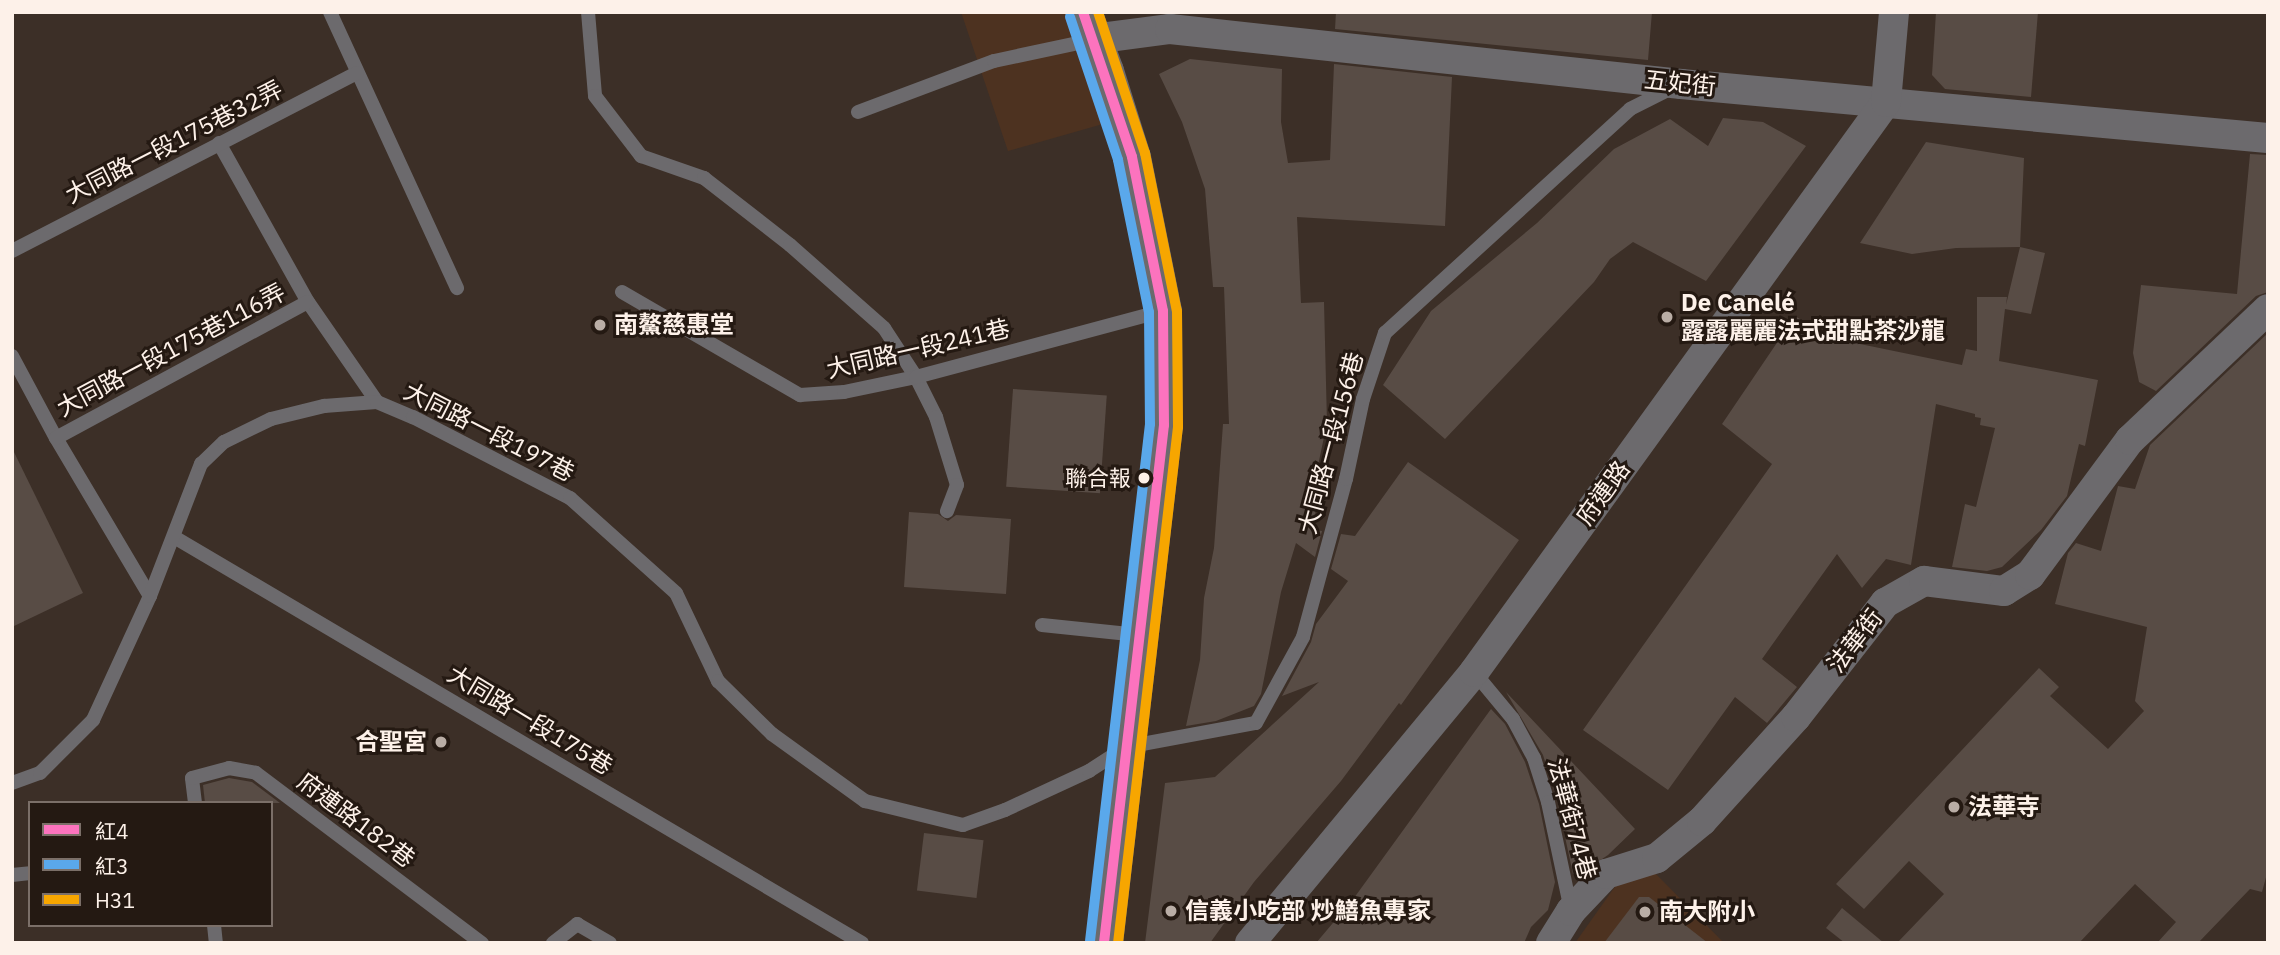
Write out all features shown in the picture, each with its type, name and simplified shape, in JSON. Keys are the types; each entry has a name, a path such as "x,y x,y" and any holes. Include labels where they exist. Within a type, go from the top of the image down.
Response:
{"street":[{"path":"1886,102 1894,12"},
{"path":"1088,26 1132,157 1163,311 1164,425 1142,635 1126,747 1104,943"},
{"name":"五妃街","path":"1088,26 1170,29 1681,83 2268,138"},
{"name":"府連路","path":"1250,943 1474,672 1886,102"},
{"name":"法華街","path":"1551,943 1572,911 1606,874 1657,858 1702,821 1796,718 1885,603 1924,581 2004,591 2029,575 2130,440 2268,309"}],"lane":[{"path":"330,12 457,288"},
{"path":"588,12 595,96 640,156 704,178 790,245 884,328 916,377 936,417 957,485 947,511"},
{"path":"858,112 1088,26"},
{"name":"大同路一段175巷32弄","path":"12,251 357,73"},
{"name":"大同路一段156巷","path":"1126,747 1256,723 1303,638 1346,479 1363,399 1385,333 1630,109 1681,83"},
{"path":"219,143 308,302 377,402"},
{"name":"大同路一段241巷","path":"622,292 800,395 844,393 916,377 1163,311"},
{"name":"大同路一段175巷116弄","path":"56,438 308,302"},
{"path":"12,356 56,438 150,596"},
{"name":"大同路一段197巷","path":"12,783 40,773 93,720 150,596 201,464 224,442 271,419 324,406 377,402 413,417 570,498 676,593 718,681 772,734 865,801 963,825 1006,810 1088,771 1126,747"},
{"name":"大同路一段175巷","path":"174,537 862,943"},
{"path":"1042,625 1142,635"},
{"name":"法華街74巷","path":"1474,672 1513,719 1534,758 1548,802 1572,911"},
{"name":"府連路182巷","path":"195,801 191,778 229,768 256,773 482,943"},
{"path":"553,943 577,924 610,943"}],"shaded area":[{"path":"961,12 1077,12 1117,120 1008,151"},
{"name":"南大附小","path":"1655,873 1724,943 1575,943 1619,881"}],"building":[{"path":"1336,12 1652,12 1648,60 1335,29"},
{"path":"1936,12 2038,12 2031,97 1945,89 1932,75"},
{"path":"1190,59 1282,69 1281,122 1288,163 1330,160 1334,64 1452,77 1445,226 1297,217 1301,303 1324,302 1327,423 1316,475 1315,530 1322,531 1315,557 1296,543 1281,592 1261,694 1254,706 1216,721 1186,726 1200,660 1204,598 1214,548 1223,424 1229,424 1224,287 1213,287 1205,189 1182,122 1159,74"},
{"path":"1723,118 1763,122 1806,146 1706,281 1633,242 1610,259 1594,282 1445,439 1383,385 1431,311 1537,223 1614,149 1670,119 1708,146"},
{"path":"1926,142 2024,158 2020,247 1956,248 1912,254 1860,243"},
{"path":"2250,154 2268,155 2268,292 2256,296 2156,391 2139,382 2133,353 2141,285 2237,294"},
{"path":"2020,247 2045,253 2031,314 2005,309 1999,361 2098,380 2085,446 2079,444 2067,496 2041,530 2002,567 1987,571 1952,567 1965,504 1976,507 1995,428 1980,425 1981,418 1975,417 1975,414 1936,404 1911,565 1886,559 1862,588 1837,554 1762,659 1797,687 1767,723 1735,697 1668,790 1583,730 1772,464 1722,424 1795,316 1831,338 1962,365 1966,349 1977,351 1977,297 2007,297 2006,305"},
{"path":"2268,333 2268,870 2262,892 2250,889 2198,943 2157,943 2176,922 2135,884 2079,943 1897,943 1944,894 1909,861 1864,909 1836,884 2039,668 2059,687 2050,696 2108,749 2144,711 2135,701 2147,627 2055,604 2068,553 2076,543 2101,551 2118,486 2135,489 2150,445"},
{"path":"1013,389 1107,396 1100,493 1006,487"},
{"path":"12,448 83,593 12,627"},
{"path":"1408,462 1519,540 1401,705 1399,703 1341,781 1254,882 1210,943 1145,943 1165,783 1215,777 1319,682 1282,696 1311,642 1316,624 1348,581 1331,569 1341,534 1355,536"},
{"path":"909,512 938,514 948,521 956,515 1011,519 1006,594 904,587"},
{"path":"1506,692 1635,829 1608,855 1587,869 1573,874 1557,800 1543,755"},
{"path":"1491,709 1505,724 1525,762 1539,804 1555,882 1548,910 1531,927 1524,943 1316,943 1354,898"},
{"path":"229,778 252,782 280,803 205,801 203,785"},
{"path":"924,833 984,840 976,898 917,891"},
{"path":"1639,897 1649,897 1708,943 1604,943"},
{"path":"1842,908 1884,943 1845,943 1826,928"}],"transit line":[{"name":"紅4","path":"1083,12 1132,157 1163,311 1164,425 1104,943"},
{"name":"H31","path":"1098,12 1145,153 1177,311 1178,427 1118,943"},
{"name":"紅3","path":"1070,17 1118,160 1149,312 1150,424 1090,941"}],"place":[{"name":"De Canelé 露露麗麗法式甜點茶沙龍","path":"1667,317"},
{"name":"南鰲慈惠堂","path":"600,325"},
{"name":"聯合報","path":"1144,478"},
{"name":"合聖宮","path":"441,742"},
{"name":"法華寺","path":"1954,807"},
{"name":"信義小吃部 炒鱔魚專家","path":"1171,911"},
{"name":"南大附小","path":"1645,912"}]}
